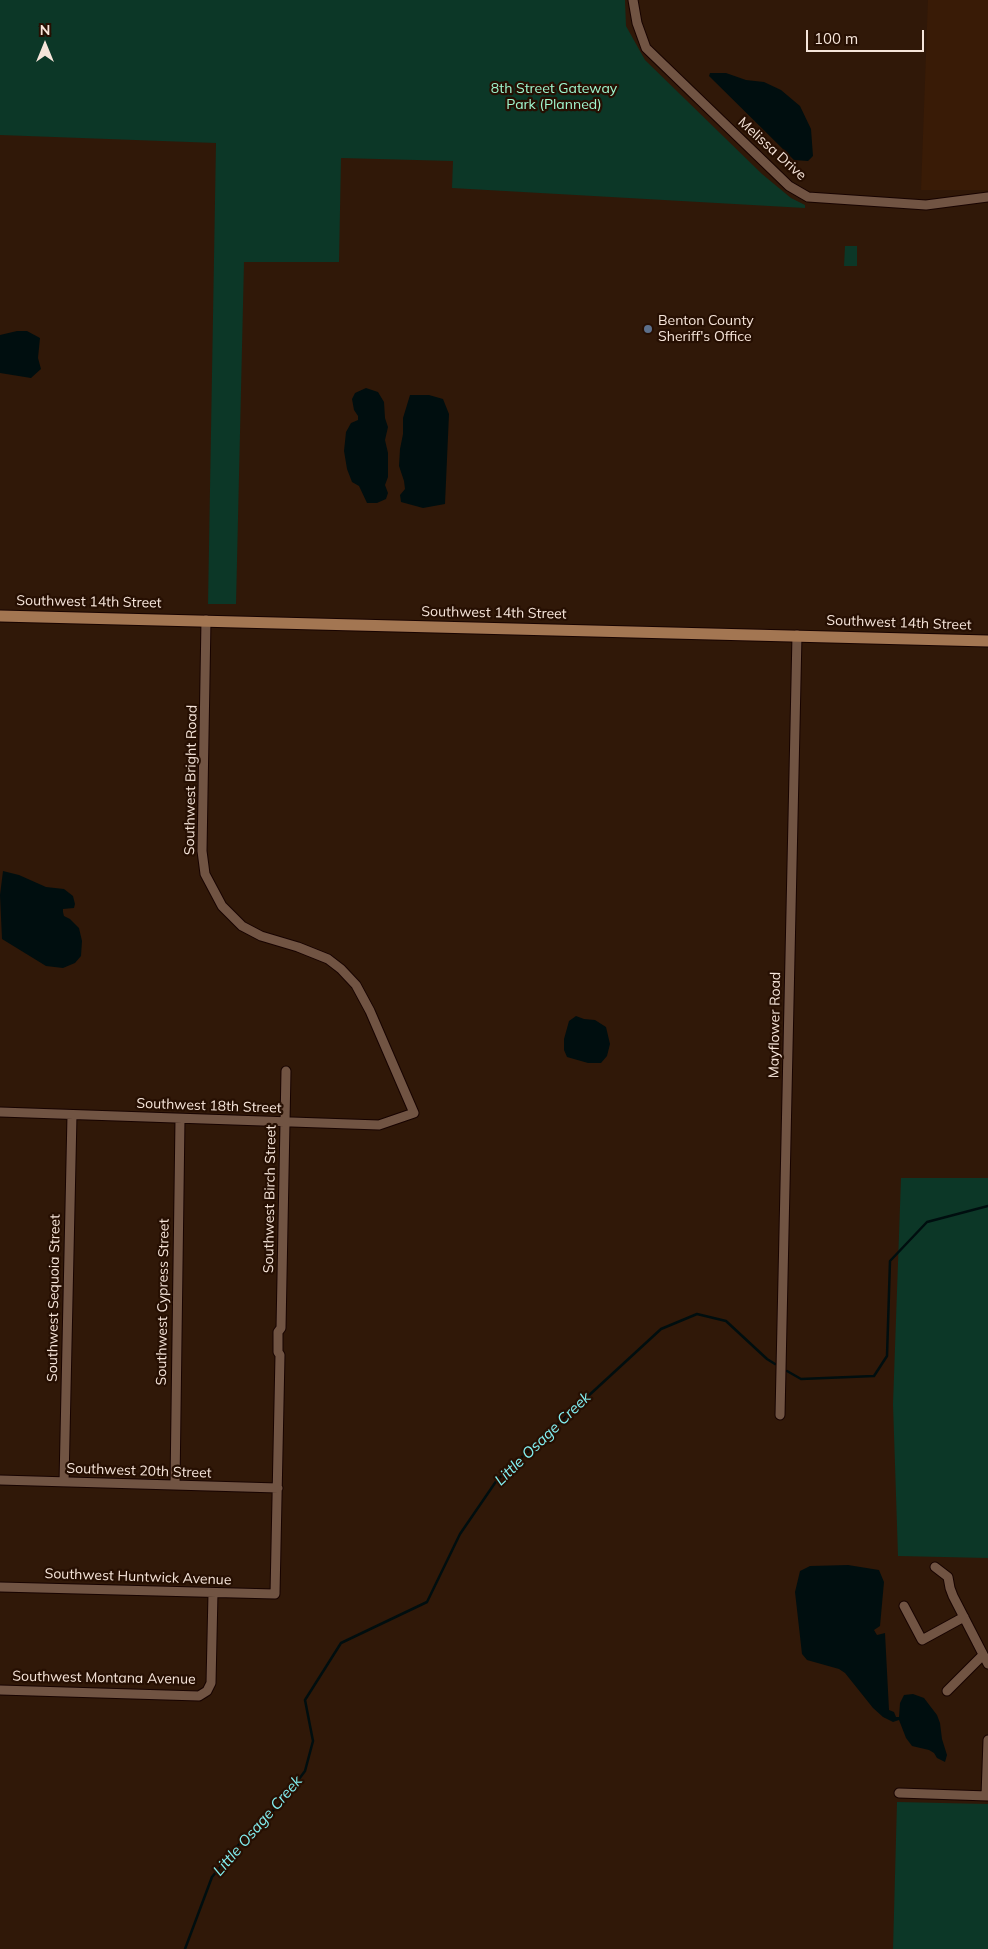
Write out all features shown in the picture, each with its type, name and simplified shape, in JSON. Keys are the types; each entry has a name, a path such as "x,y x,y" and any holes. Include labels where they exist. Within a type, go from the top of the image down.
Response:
{"main road":[{"name":"Southwest 14th Street","path":"0,616 988,640"}],"street":[{"name":"Melissa Drive","path":"633,0 637,23 646,48 789,186 808,197 926,205 988,197"},
{"name":"Southwest Bright Road","path":"206,620 202,851 205,874 222,906 242,926 261,936 298,947 328,959 341,969 356,986 370,1011 414,1113"},
{"name":"Mayflower Road","path":"780,1415 797,636"},
{"name":"Southwest Birch Street","path":"275,1594 280,1355 283,1352 284,1342 284,1332 281,1328 286,1071"},
{"name":"Southwest 18th Street","path":"0,1112 379,1125 414,1113"},
{"name":"Southwest Sequoia Street","path":"64,1482 72,1115"},
{"name":"Southwest Cypress Street","path":"175,1485 180,1119"},
{"name":"Southwest 20th Street","path":"0,1480 278,1488"},
{"path":"935,1567 948,1577 950,1588 988,1664"},
{"name":"Southwest Huntwick Avenue","path":"0,1587 275,1594"},
{"name":"Southwest Montana Avenue","path":"0,1690 199,1696 208,1691 211,1684 213,1593"},
{"path":"904,1606 922,1640 964,1617"},
{"path":"947,1691 983,1655"},
{"path":"899,1793 987,1796 988,1740"}],"shaded area":[{"path":"928,0 988,0 988,190 921,190"},
{"path":"710,73 726,73 746,80 764,82 781,90 800,106 811,129 813,156 808,161 794,160 709,76"},
{"path":"27,331 40,338 38,358 41,369 31,378 0,373 0,335"},
{"path":"366,388 378,392 384,402 385,418 388,427 385,440 388,453 388,477 385,485 388,493 386,499 377,503 367,503 359,486 352,482 347,469 344,451 346,432 351,423 358,420 352,399 355,393"},
{"path":"410,395 429,395 443,399 449,414 445,504 423,508 401,502 400,495 405,489 399,466 400,449 403,434 403,418"},
{"path":"3,871 19,875 46,887 64,889 73,896 74,908 63,909 63,912 64,916 79,928 82,941 81,956 75,963 63,968 46,966 2,939 0,895"},
{"path":"576,1016 595,1020 606,1027 610,1044 607,1056 601,1063 588,1063 567,1057 564,1050 564,1039 569,1021"},
{"path":"848,1565 879,1570 884,1582 880,1626 874,1630 877,1635 885,1633 889,1710 894,1712 896,1717 899,1717 900,1703 904,1695 913,1694 924,1698 937,1715 940,1723 947,1755 945,1762 937,1758 929,1750 912,1746 906,1738 899,1720 893,1722 883,1717 873,1708 845,1673 839,1669 807,1660 802,1654 795,1592 800,1571 810,1566"}],"green space":[{"name":"8th Street Gateway Park (Planned)","path":"0,0 625,0 626,26 645,60 762,174 791,198 805,205 805,208 452,188 453,161 341,158 339,262 244,262 236,604 208,604 216,143 0,135"},
{"path":"845,246 857,246 857,266 844,266"},
{"path":"901,1178 988,1178 988,1558 898,1556 893,1404"},
{"path":"897,1802 988,1804 988,1949 893,1949"}],"waterway":[{"name":"Little Osage Creek","path":"787,1371 801,1379 874,1376 887,1356 890,1261 927,1222 988,1206"},
{"name":"Little Osage Creek","path":"185,1949 212,1877 245,1837 281,1803 305,1771 313,1741 305,1700 341,1643 427,1602 460,1534 497,1480 661,1329 697,1314 726,1321 767,1359 775,1364"}],"place":[{"name":"Benton County Sheriff's Office","path":"648,329"}]}
